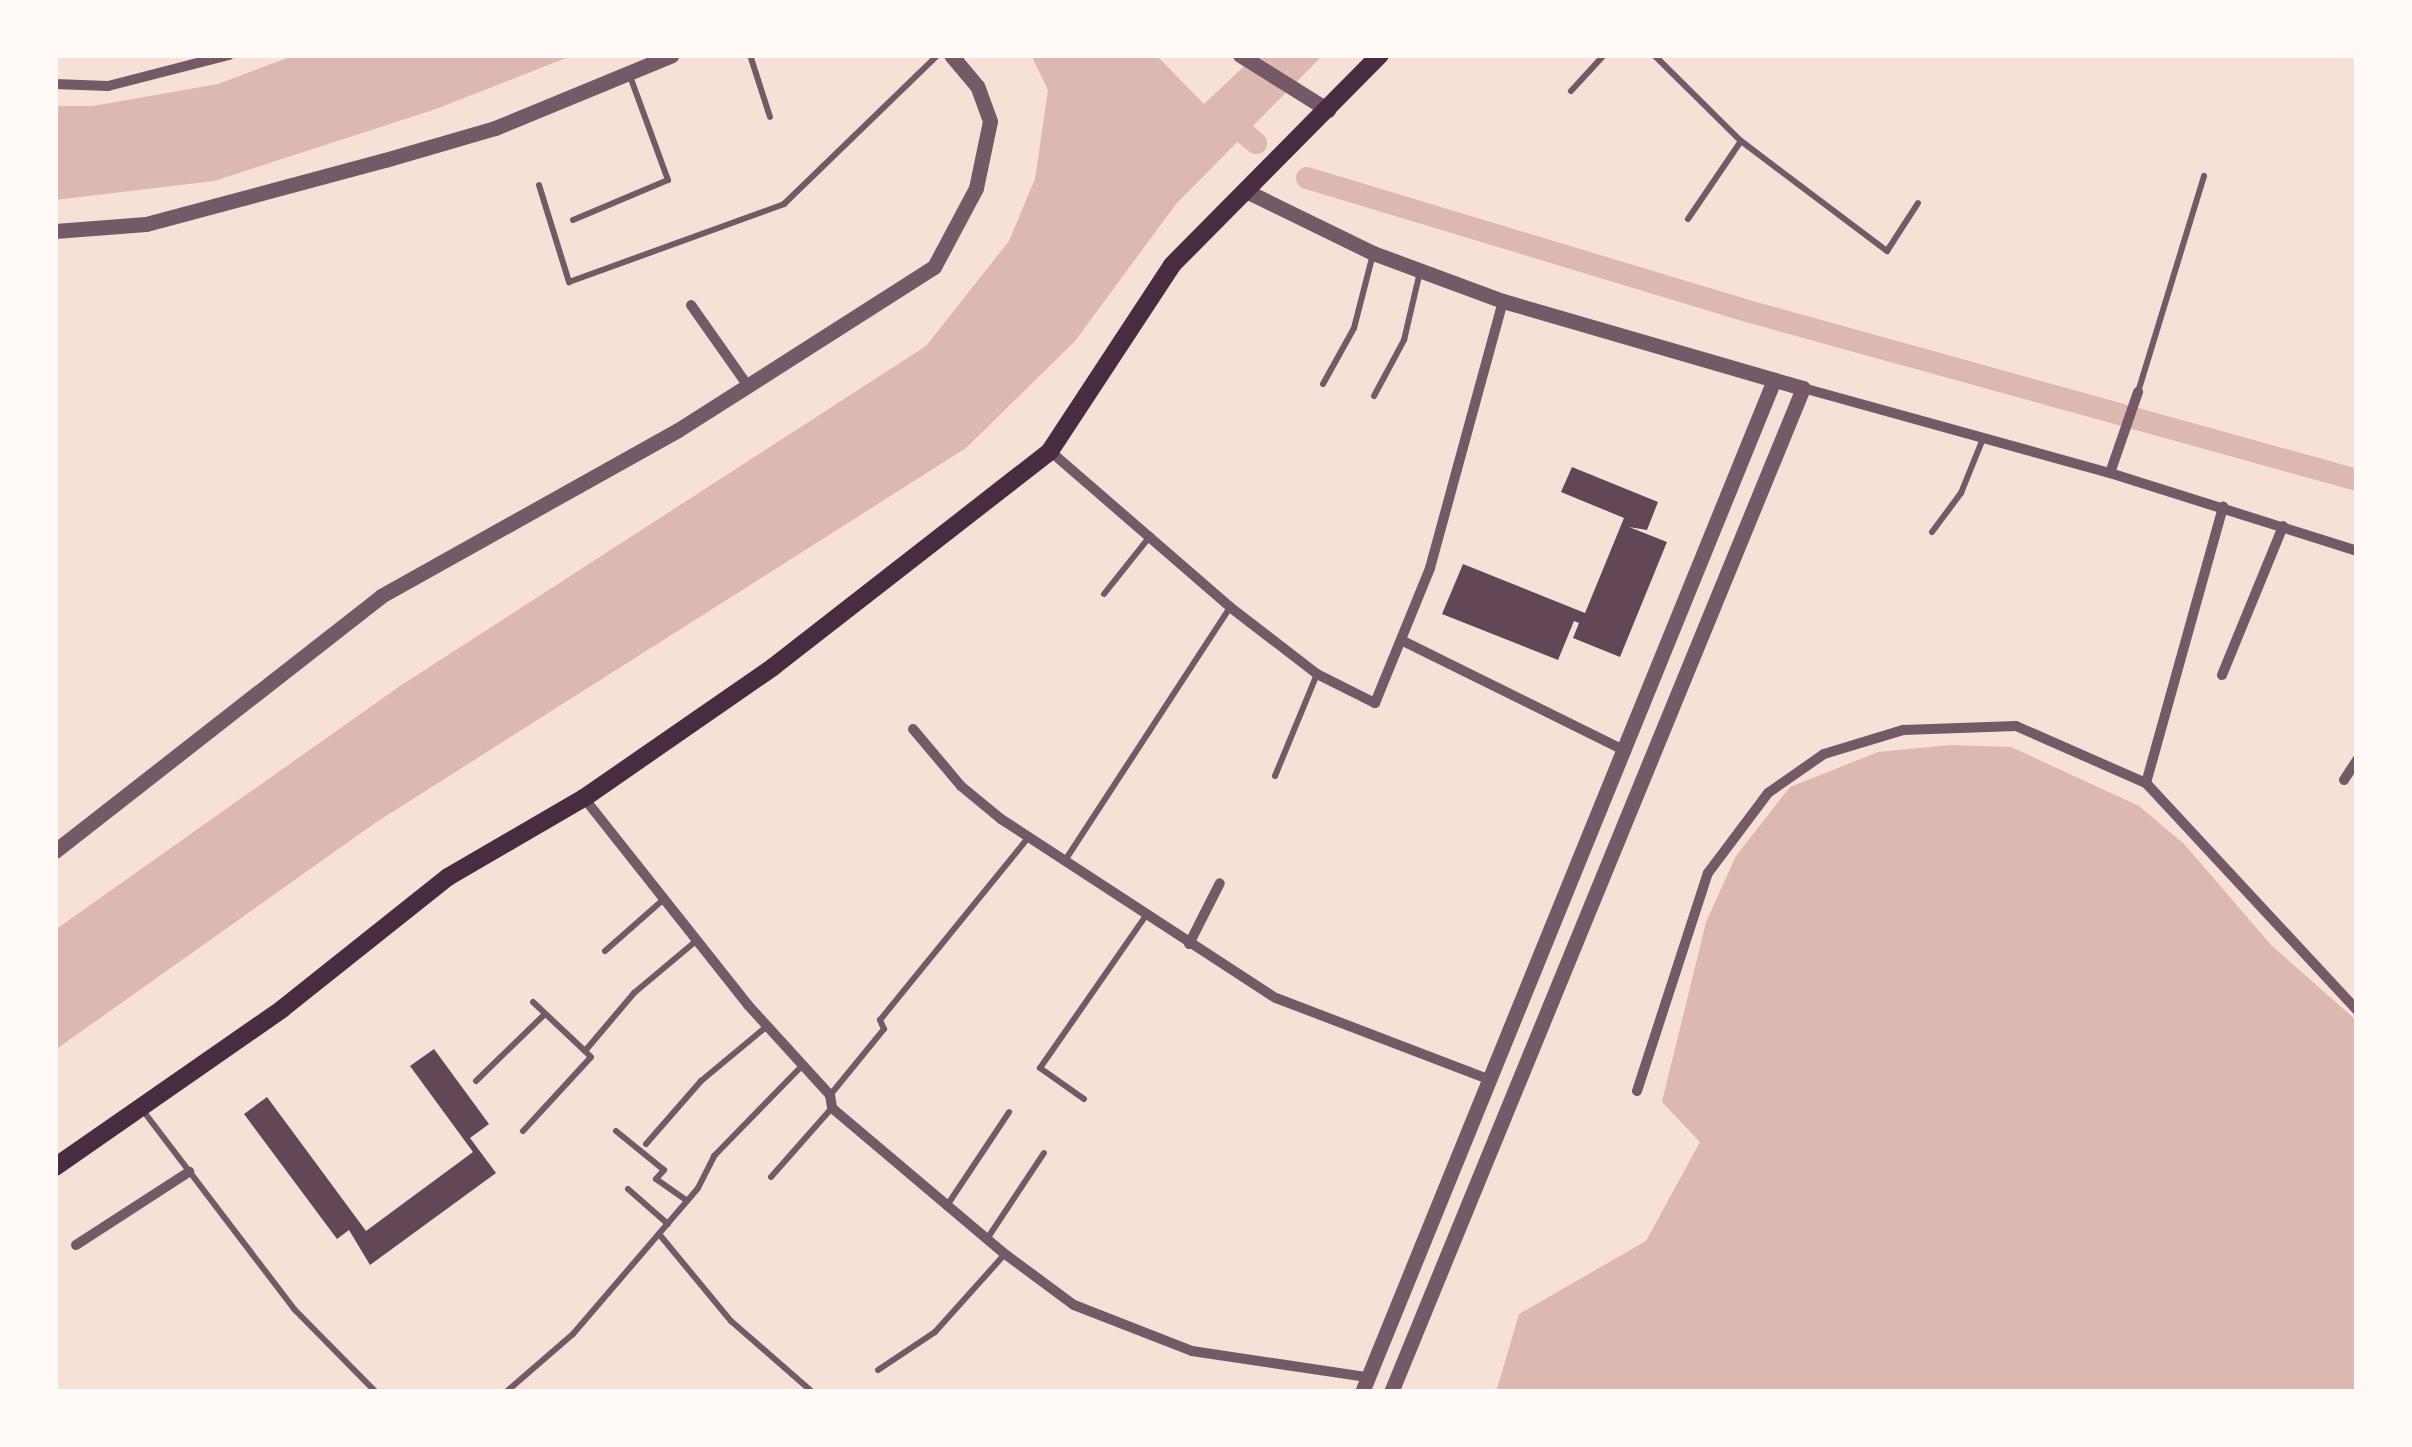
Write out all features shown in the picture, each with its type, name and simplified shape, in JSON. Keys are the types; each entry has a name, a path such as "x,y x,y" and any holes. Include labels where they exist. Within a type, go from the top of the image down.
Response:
{"main road":[{"path":"55,1167 282,1010 448,877 584,798 773,667 1050,451 1172,265 1380,55"}],"street":[{"path":"55,84 108,86 228,55"},
{"path":"55,232 146,224 385,160 496,128 628,70 672,55"},
{"path":"55,851 381,596 748,386 934,267 976,188 990,121 977,86 951,55"},
{"path":"1240,55 1328,110"},
{"path":"1248,192 1374,253 1503,301 1982,441 2110,473 2357,551"},
{"path":"1050,451 1151,534 1230,607 1317,674 1374,703 1430,568 1503,301"},
{"path":"690,305 748,386"},
{"path":"584,798 766,1027 830,1095 832,1108 1004,1254 1074,1305 1192,1351 1365,1384 1774,380"},
{"path":"1391,1392 1802,388"},
{"path":"2110,473 2122,452 2138,392"},
{"path":"2146,783 2223,507"},
{"path":"2222,674 2284,526"},
{"path":"1401,640 1626,751"},
{"path":"1637,1091 1708,873 1768,793 1824,754 1903,730 2016,726 2146,783 2357,1010"},
{"path":"914,729 961,786 1028,838 1276,998 1491,1080"},
{"path":"2344,780 2357,760"},
{"path":"1189,944 1220,882"},
{"path":"76,1245 189,1172"}],"lane":[{"path":"750,55 770,117"},
{"path":"539,184 569,282 784,204 938,55"},
{"path":"1572,91 1604,55"},
{"path":"1654,55 1741,141 1887,250 1918,203"},
{"path":"572,220 668,180 628,70"},
{"path":"1688,219 1741,141"},
{"path":"2138,392 2204,176"},
{"path":"1322,384 1354,328 1374,253"},
{"path":"1374,396 1404,340 1420,270"},
{"path":"1932,532 1962,493 1982,441"},
{"path":"1104,594 1151,534"},
{"path":"1064,862 1230,607"},
{"path":"1275,776 1317,674"},
{"path":"830,1095 884,1029 880,1020 1028,838"},
{"path":"605,951 664,900"},
{"path":"1084,1099 1040,1068 1146,917"},
{"path":"585,1051 634,992 696,941"},
{"path":"523,1131 591,1058 533,1002"},
{"path":"476,1081 545,1014"},
{"path":"646,1144 701,1081 766,1027"},
{"path":"506,1392 573,1334 687,1202 714,1156 801,1067"},
{"path":"140,1108 295,1310 376,1392"},
{"path":"772,1177 832,1108"},
{"path":"946,1207 1009,1112"},
{"path":"616,1132 664,1170 656,1179 687,1202"},
{"path":"987,1240 1044,1153"},
{"path":"628,1190 668,1224"},
{"path":"659,1234 730,1321 810,1390"},
{"path":"878,1370 935,1332 1004,1254"}],"shaded area":[{"path":"295,55 574,55 433,110 214,181 55,200 55,106 93,106 218,84"},
{"path":"1031,55 1156,55 1204,104 1256,55 1323,55 1176,204 1075,341 966,448 375,823 55,1050 55,930 400,686 926,346 1009,241 1035,179 1048,90"},
{"path":"1950,745 2011,747 2139,806 2184,844 2272,946 2357,1021 2357,1392 1496,1392 1519,1314 1646,1241 1700,1142 1662,1102 1706,922 1736,856 1790,787 1878,752"}],"building":[{"path":"1572,467 1658,502 1647,530 1629,527 1667,542 1620,657 1573,638 1579,623 1574,621 1558,660 1442,614 1463,564 1585,613 1624,518 1561,492"},
{"path":"434,1049 489,1124 470,1138 496,1173 370,1265 349,1230 337,1239 244,1114 267,1097 366,1231 473,1152 410,1066"}],"waterway":[{"path":"1224,116 1256,143"},
{"path":"1307,178 1751,312 2357,480"}]}
